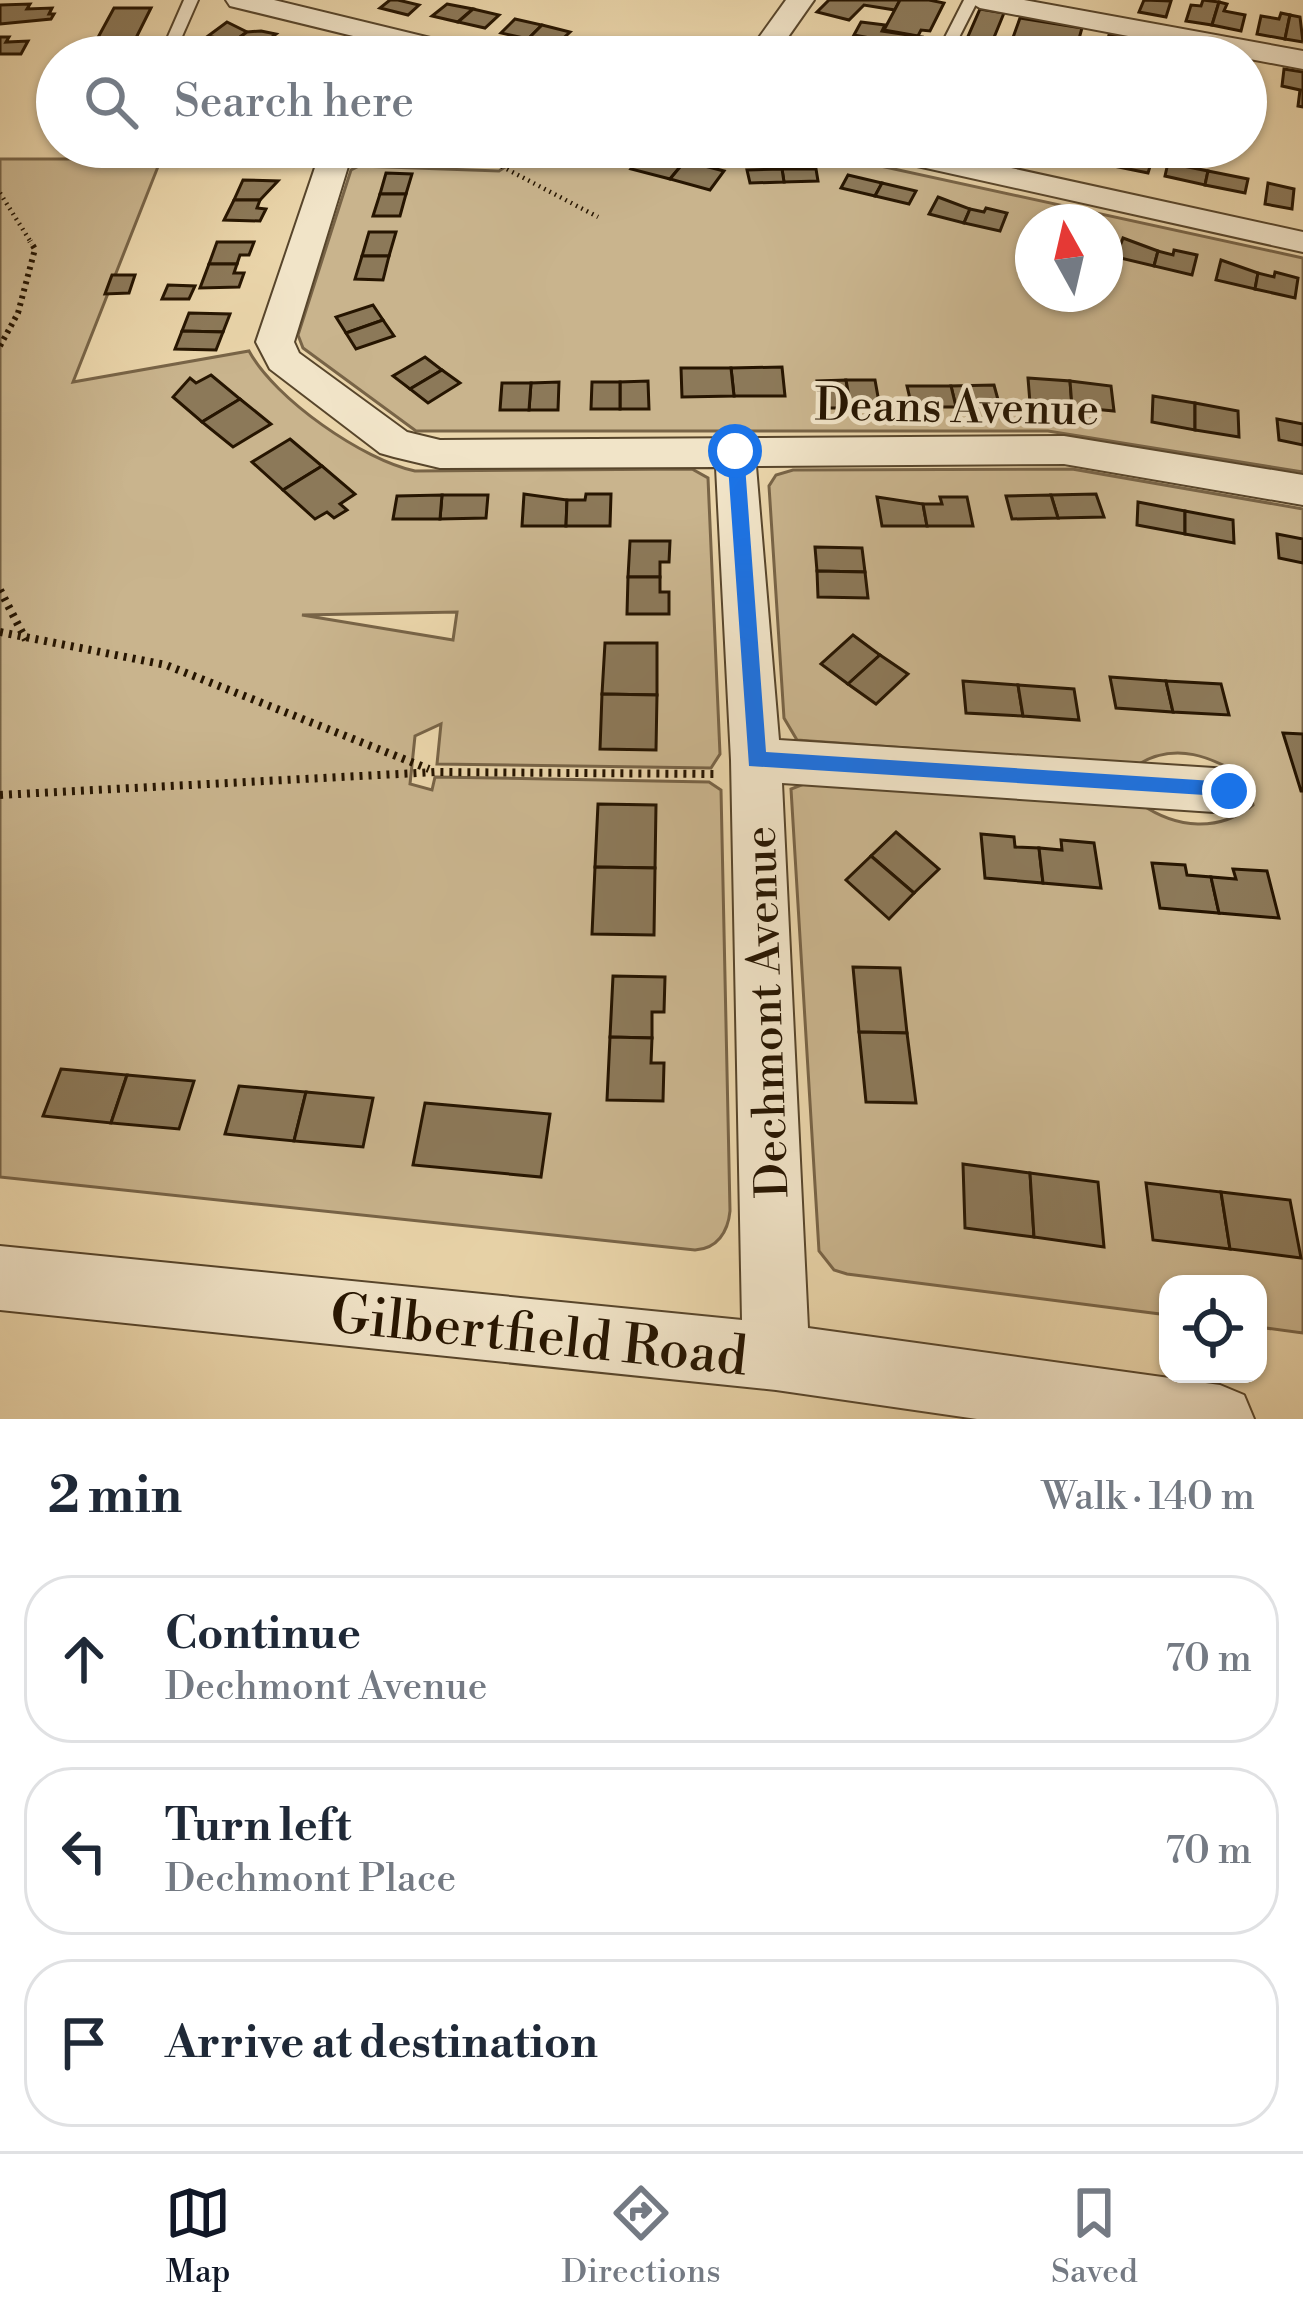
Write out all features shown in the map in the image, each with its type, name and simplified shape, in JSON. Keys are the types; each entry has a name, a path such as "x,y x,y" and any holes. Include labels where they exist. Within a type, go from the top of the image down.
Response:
{"street":[{"path":"240,0 343,36"},
{"path":"774,36 800,0"},
{"path":"976,0 1172,36"},
{"path":"1267,53 1303,60"},
{"name":"Deans Avenue","path":"331,168 275,342 283,359 394,443 440,454 1064,450 1303,490"},
{"path":"967,168 1303,242"},
{"name":"Dechmont Avenue","path":"735,451 756,760 776,1357"},
{"path":"756,760 1229,791"},
{"name":"Gilbertfield Road","path":"0,1278 776,1357 1220,1419"}],"lane":[{"path":"175,36 191,0"},
{"path":"955,36 976,0"}],"path":[{"path":"505,168 598,217"},
{"path":"0,193 35,249 18,314 0,346"},
{"path":"0,590 27,642"},
{"path":"0,632 27,642 166,665 436,772"},
{"path":"0,795 19,790 436,772 713,775 756,760"}],"shaded area":[{"path":"0,159 36,159 36,168 157,168 73,382 249,351 279,388 322,425 371,454 415,471 692,469 708,478 720,754 711,768 437,764 441,724 415,736 410,784 432,790 435,777 709,782 721,790 730,1211 727,1226 715,1243 695,1250 0,1177","holes":["457,612 453,640 302,615"]},
{"path":"890,168 1055,204 1015,204 1015,312 1123,312 1123,219 1303,258 1303,472 1048,431 416,431 303,348 298,335 351,170"},
{"path":"1072,469 1303,509 1303,1333 1267,1328 1267,1275 1159,1275 1159,1314 847,1274 834,1270 819,1251 791,789 809,782 1141,804 1169,818 1198,824 1226,820 1253,805 1247,778 1221,764 1180,753 1137,765 797,740 784,718 769,486 776,475 793,470"}],"building":[{"path":"390,0 419,5 408,15 380,8"},
{"path":"829,0 900,0 895,10 864,5 849,20 817,12"},
{"path":"900,0 944,3 930,31 921,30 918,36 884,30"},
{"path":"1144,0 1171,1 1166,17 1139,12"},
{"path":"1203,0 1219,2 1212,25 1186,21 1191,5 1201,6"},
{"path":"1219,2 1227,4 1224,11 1245,15 1241,31 1212,25"},
{"path":"30,4 27,9 52,8 49,14 54,14 51,19 0,24 0,5"},
{"path":"447,4 473,9 458,22 432,16"},
{"path":"114,8 151,8 137,36 99,36"},
{"path":"473,9 499,15 485,28 458,22"},
{"path":"980,9 1004,13 995,36 968,36"},
{"path":"1281,13 1290,15 1285,39 1257,34 1261,16 1279,19"},
{"path":"1290,15 1300,17 1303,42 1285,39"},
{"path":"1020,18 1082,28 1080,36 1014,36"},
{"path":"515,19 542,25 531,36 501,33"},
{"path":"227,22 247,32 241,36 208,36"},
{"path":"861,22 915,36 860,36 854,35"},
{"path":"542,25 570,32 566,36 531,36"},
{"path":"261,31 276,34 241,36"},
{"path":"0,37 9,37 6,42 28,41 21,54 0,54"},
{"path":"1284,69 1303,72 1303,107 1298,106 1300,90 1282,86"},
{"path":"632,168 679,168 670,179"},
{"path":"679,168 724,171 710,190 670,179"},
{"path":"1167,168 1208,171 1205,185 1165,176"},
{"path":"782,169 816,169 818,181 784,182"},
{"path":"782,169 784,182 750,183 747,170"},
{"path":"1208,171 1248,179 1245,193 1205,185"},
{"path":"386,173 412,174 406,194 380,194"},
{"path":"848,175 882,183 875,196 841,188"},
{"path":"243,180 278,181 260,200 234,200"},
{"path":"882,183 916,191 909,204 875,196"},
{"path":"1268,183 1294,189 1292,209 1265,204"},
{"path":"380,194 406,194 400,216 373,216"},
{"path":"938,197 970,209 964,223 929,214"},
{"path":"234,200 260,200 257,208 266,209 260,221 224,220"},
{"path":"986,208 1007,213 1000,231 964,223 970,209 984,212"},
{"path":"369,232 396,232 389,256 362,256"},
{"path":"1123,238 1158,251 1154,266 1123,259"},
{"path":"217,242 254,242 249,255 240,255 237,264 209,264"},
{"path":"1174,250 1197,255 1192,275 1154,266 1158,251 1173,255"},
{"path":"362,256 389,256 383,280 355,279"},
{"path":"1221,260 1258,273 1255,289 1216,280"},
{"path":"209,264 237,264 234,273 244,273 239,287 200,288"},
{"path":"1275,272 1298,278 1295,298 1255,289 1258,273 1274,277"},
{"path":"112,275 135,275 129,293 105,294"},
{"path":"168,285 195,286 189,299 162,299"},
{"path":"373,305 383,320 346,333 336,317"},
{"path":"189,313 230,314 223,332 182,331"},
{"path":"383,320 394,336 356,349 346,333"},
{"path":"182,331 223,332 216,350 175,349"},
{"path":"425,357 442,370 410,389 393,376"},
{"path":"782,367 785,396 734,396 731,368"},
{"path":"681,368 731,368 734,396 682,397"},
{"path":"442,370 460,383 428,403 410,389"},
{"path":"211,375 240,399 202,422 173,397 190,378 196,383"},
{"path":"1028,378 1070,381 1072,407 1030,403"},
{"path":"846,380 851,408 821,408 817,381"},
{"path":"846,380 875,380 880,408 851,408"},
{"path":"648,381 649,409 620,409 620,382"},
{"path":"1070,381 1111,386 1114,411 1072,407"},
{"path":"559,382 558,410 529,410 531,383"},
{"path":"592,382 620,382 620,409 591,409"},
{"path":"502,383 531,383 529,410 500,410"},
{"path":"994,385 1000,407 956,407 951,386"},
{"path":"907,386 951,386 956,407 912,407"},
{"path":"1153,396 1195,403 1195,430 1152,422"},
{"path":"240,399 271,424 233,447 202,422"},
{"path":"1195,403 1238,411 1239,437 1195,430"},
{"path":"1277,419 1303,424 1303,445 1279,440"},
{"path":"290,439 322,466 283,490 252,462"},
{"path":"322,466 355,494 340,504 347,510 334,518 327,512 315,519 283,490"},
{"path":"524,494 567,500 566,526 522,526"},
{"path":"586,494 611,494 610,526 566,526 567,500 585,500"},
{"path":"1096,494 1104,517 1058,518 1051,495"},
{"path":"442,495 488,495 486,518 440,519"},
{"path":"442,495 440,519 393,519 397,496"},
{"path":"1051,495 1058,518 1012,519 1006,496"},
{"path":"877,497 923,504 927,526 882,526"},
{"path":"940,497 967,497 973,526 927,526 923,504 942,504"},
{"path":"1138,502 1185,511 1185,534 1137,525"},
{"path":"1185,511 1233,520 1234,543 1185,534"},
{"path":"1277,534 1303,539 1303,563 1279,558"},
{"path":"630,541 670,541 669,562 660,562 660,577 628,577"},
{"path":"815,547 862,548 865,572 817,571"},
{"path":"817,571 865,572 868,598 818,597"},
{"path":"628,577 660,577 660,592 669,592 669,614 627,614"},
{"path":"853,635 880,655 848,684 821,664"},
{"path":"605,643 657,643 657,695 602,694"},
{"path":"880,655 908,674 876,704 848,684"},
{"path":"1110,677 1166,681 1173,712 1116,708"},
{"path":"963,681 1018,685 1023,716 966,713"},
{"path":"1166,681 1221,684 1229,715 1173,712"},
{"path":"1018,685 1074,689 1079,720 1023,716"},
{"path":"602,694 657,695 656,750 600,749"},
{"path":"1283,733 1303,734 1303,791 1301,791"},
{"path":"598,804 656,805 655,868 595,867"},
{"path":"896,832 939,869 914,893 871,856"},
{"path":"981,834 1014,837 1015,847 1039,848 1043,883 985,878"},
{"path":"1061,840 1094,843 1101,888 1043,883 1039,848 1062,850"},
{"path":"871,856 914,893 889,919 846,880"},
{"path":"1152,863 1185,865 1187,875 1211,877 1219,913 1160,908"},
{"path":"595,867 655,868 654,935 592,934"},
{"path":"1233,869 1267,871 1279,918 1219,913 1211,877 1236,879"},
{"path":"853,967 900,968 907,1033 859,1032"},
{"path":"613,976 665,977 664,1012 652,1012 652,1038 610,1037"},
{"path":"859,1032 907,1033 916,1103 866,1102"},
{"path":"610,1037 652,1038 651,1063 664,1063 663,1101 607,1100"},
{"path":"61,1069 127,1075 111,1123 43,1116"},
{"path":"127,1075 194,1081 179,1129 111,1123"},
{"path":"239,1086 306,1092 294,1141 225,1134"},
{"path":"306,1092 373,1098 363,1147 294,1141"},
{"path":"425,1103 550,1114 541,1177 413,1165"},
{"path":"963,1164 1030,1173 1034,1237 965,1228"},
{"path":"1030,1173 1098,1182 1104,1247 1034,1237"},
{"path":"1146,1183 1221,1192 1230,1249 1153,1240"},
{"path":"1221,1192 1290,1200 1301,1258 1230,1249"}],"route":[{"path":"735,451 756,760 1229,791"}]}
